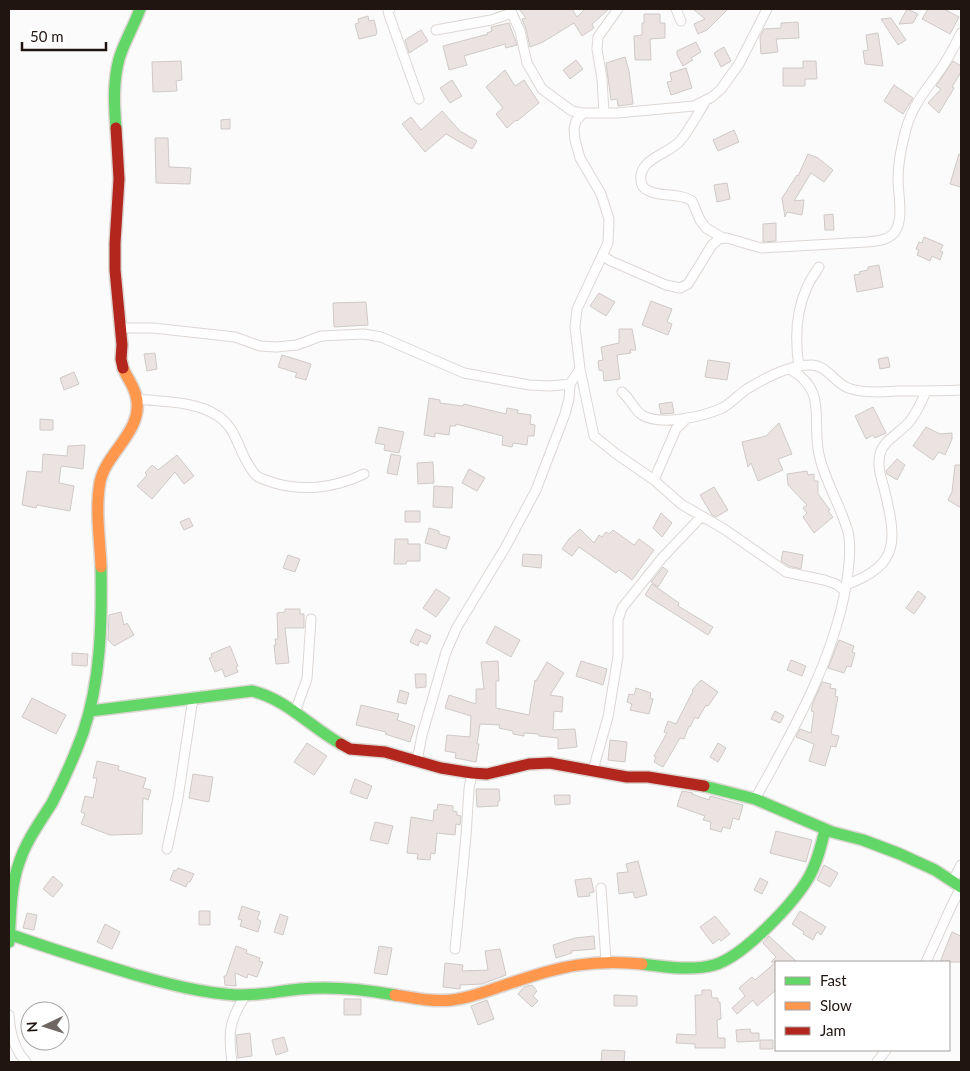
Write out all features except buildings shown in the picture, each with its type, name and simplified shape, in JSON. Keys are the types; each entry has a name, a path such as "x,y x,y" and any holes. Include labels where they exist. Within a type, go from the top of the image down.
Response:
{"street":[{"path":"9,942 14,884 23,851 53,800 90,711 95,690 99,655 101,588 98,515 101,478 134,421 137,411 138,399 134,387 121,365 122,344 116,292 115,241 119,169 115,91 116,70 120,55 140,9"},
{"path":"390,9 388,10 389,16 419,99"},
{"path":"604,113 597,44 601,32 618,9"},
{"path":"676,9 681,21"},
{"path":"767,9 739,64 721,89 705,102 679,143 646,165 640,178 642,185 655,193 678,196 692,201 700,220 706,228 723,238 753,247 771,248 879,241 888,238 896,231 899,222 898,177 910,118 918,100 949,55 961,32"},
{"path":"436,30 490,20 511,11 520,31 527,63 542,89 572,111 604,113 672,109 694,106 705,102"},
{"path":"583,113 576,121 574,129 575,140 580,158 601,194 610,219 608,243 578,309 575,327 580,370 594,436 654,480 681,504 724,529 786,572 824,580 845,588"},
{"path":"602,256 666,285 680,288 688,284 712,245 718,239 723,238"},
{"path":"756,799 802,712 832,640 842,610 849,567 850,536 818,450 816,402 811,389 795,368 797,328 802,304 807,287 819,267"},
{"path":"120,328 153,328 235,337 260,346 276,347 297,345 321,336 364,334 381,337 464,373 528,385 550,386 570,384"},
{"path":"622,392 641,414 654,419 674,419 687,418 720,409 747,389 783,371 809,365 821,367 844,387 853,390 876,392 961,390"},
{"path":"417,761 422,735 446,652 457,627 505,548 536,490 565,414 570,384 580,370"},
{"path":"845,588 879,569 890,552 892,526 882,479 880,455 888,442 910,422 926,391"},
{"path":"138,399 200,407 218,416 229,425 249,466 258,477 275,483 305,488 327,486 364,474"},
{"path":"654,480 676,429 687,418"},
{"path":"593,770 608,717 618,656 618,620 622,608 662,558 701,517"},
{"path":"295,712 307,679 311,619"},
{"path":"90,711 252,691 268,695 344,747 356,750 385,752 441,768 472,773 487,774 529,764 543,763 627,777 679,780 756,799 826,830 896,853 946,875 959,885"},
{"path":"167,849 178,798 193,698"},
{"path":"455,949 466,836 468,789 472,773"},
{"path":"9,934 95,963 184,988 207,992 245,996 300,989 349,988 375,991 411,999 430,1001 454,1000 579,964 606,961 693,966 714,964 728,959 758,934 801,889 809,877 826,830"},
{"path":"926,961 959,885 961,865"},
{"path":"602,888 606,961"},
{"path":"232,1062 230,1029 245,996"},
{"path":"9,1015 12,1038 18,1053 26,1062"},
{"path":"877,1062 885,1051"}],"traffic: fast":[{"path":"116,128 115,94 117,68 121,53 140,9"},
{"path":"9,942 12,892 19,863 29,839 52,803 65,777 83,733 94,693 99,651 101,567"},
{"path":"90,711 252,691 265,695 288,707 341,744"},
{"path":"704,786 755,799 832,832 863,840 900,854 935,870 961,887"},
{"path":"642,964 678,968 706,967 726,960 739,952 767,928 802,888 814,866 825,830"},
{"path":"9,934 136,975 173,985 223,994 244,995 312,988 336,988 395,995"}],"traffic: slow":[{"path":"101,567 98,514 100,482 109,461 130,430 135,420 137,408 135,392 123,368"},
{"path":"395,995 430,1000 460,999 531,976 577,965 608,962 642,964"}],"traffic: jam":[{"path":"116,128 119,179 115,270 123,368"},
{"path":"341,744 350,749 385,752 441,768 472,773 487,774 529,764 550,763 627,777 648,777 704,786"}]}
